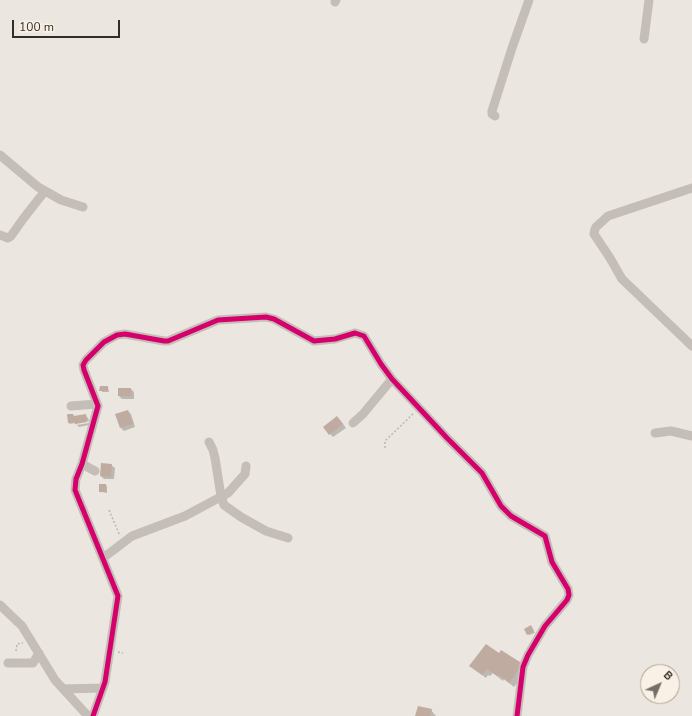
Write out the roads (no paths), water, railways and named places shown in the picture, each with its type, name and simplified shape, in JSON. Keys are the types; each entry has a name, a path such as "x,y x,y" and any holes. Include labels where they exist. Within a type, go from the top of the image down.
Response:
{"street":[{"path":"495,116 492,114 492,111 529,0"},
{"path":"644,39 649,0"},
{"path":"0,155 38,187 61,200 83,207"},
{"path":"692,188 608,216 594,229 594,234 622,279 692,346"},
{"path":"0,235 8,238 11,236 23,218 45,191"},
{"path":"93,716 103,688 118,596 76,492 75,481 82,464 98,410 83,365 104,342 116,335 125,334 168,341 223,319 266,317 274,319 317,341 335,339 351,333 360,334 368,342 378,360 392,379 446,438 481,471 506,512 545,536 554,566 568,589 569,595 567,600 545,626 533,645 523,667 518,716"},
{"path":"354,423 392,379"},
{"path":"71,406 97,404"},
{"path":"655,433 671,431 692,436"},
{"path":"209,442 215,458 221,496 224,505 241,518 266,531 288,538"},
{"path":"82,464 95,471"},
{"path":"103,558 140,532 185,516 228,493 245,474 246,466"},
{"path":"0,605 22,626 55,680 88,716"},
{"path":"8,663 33,663 39,653"},
{"path":"63,689 103,688"}]}
